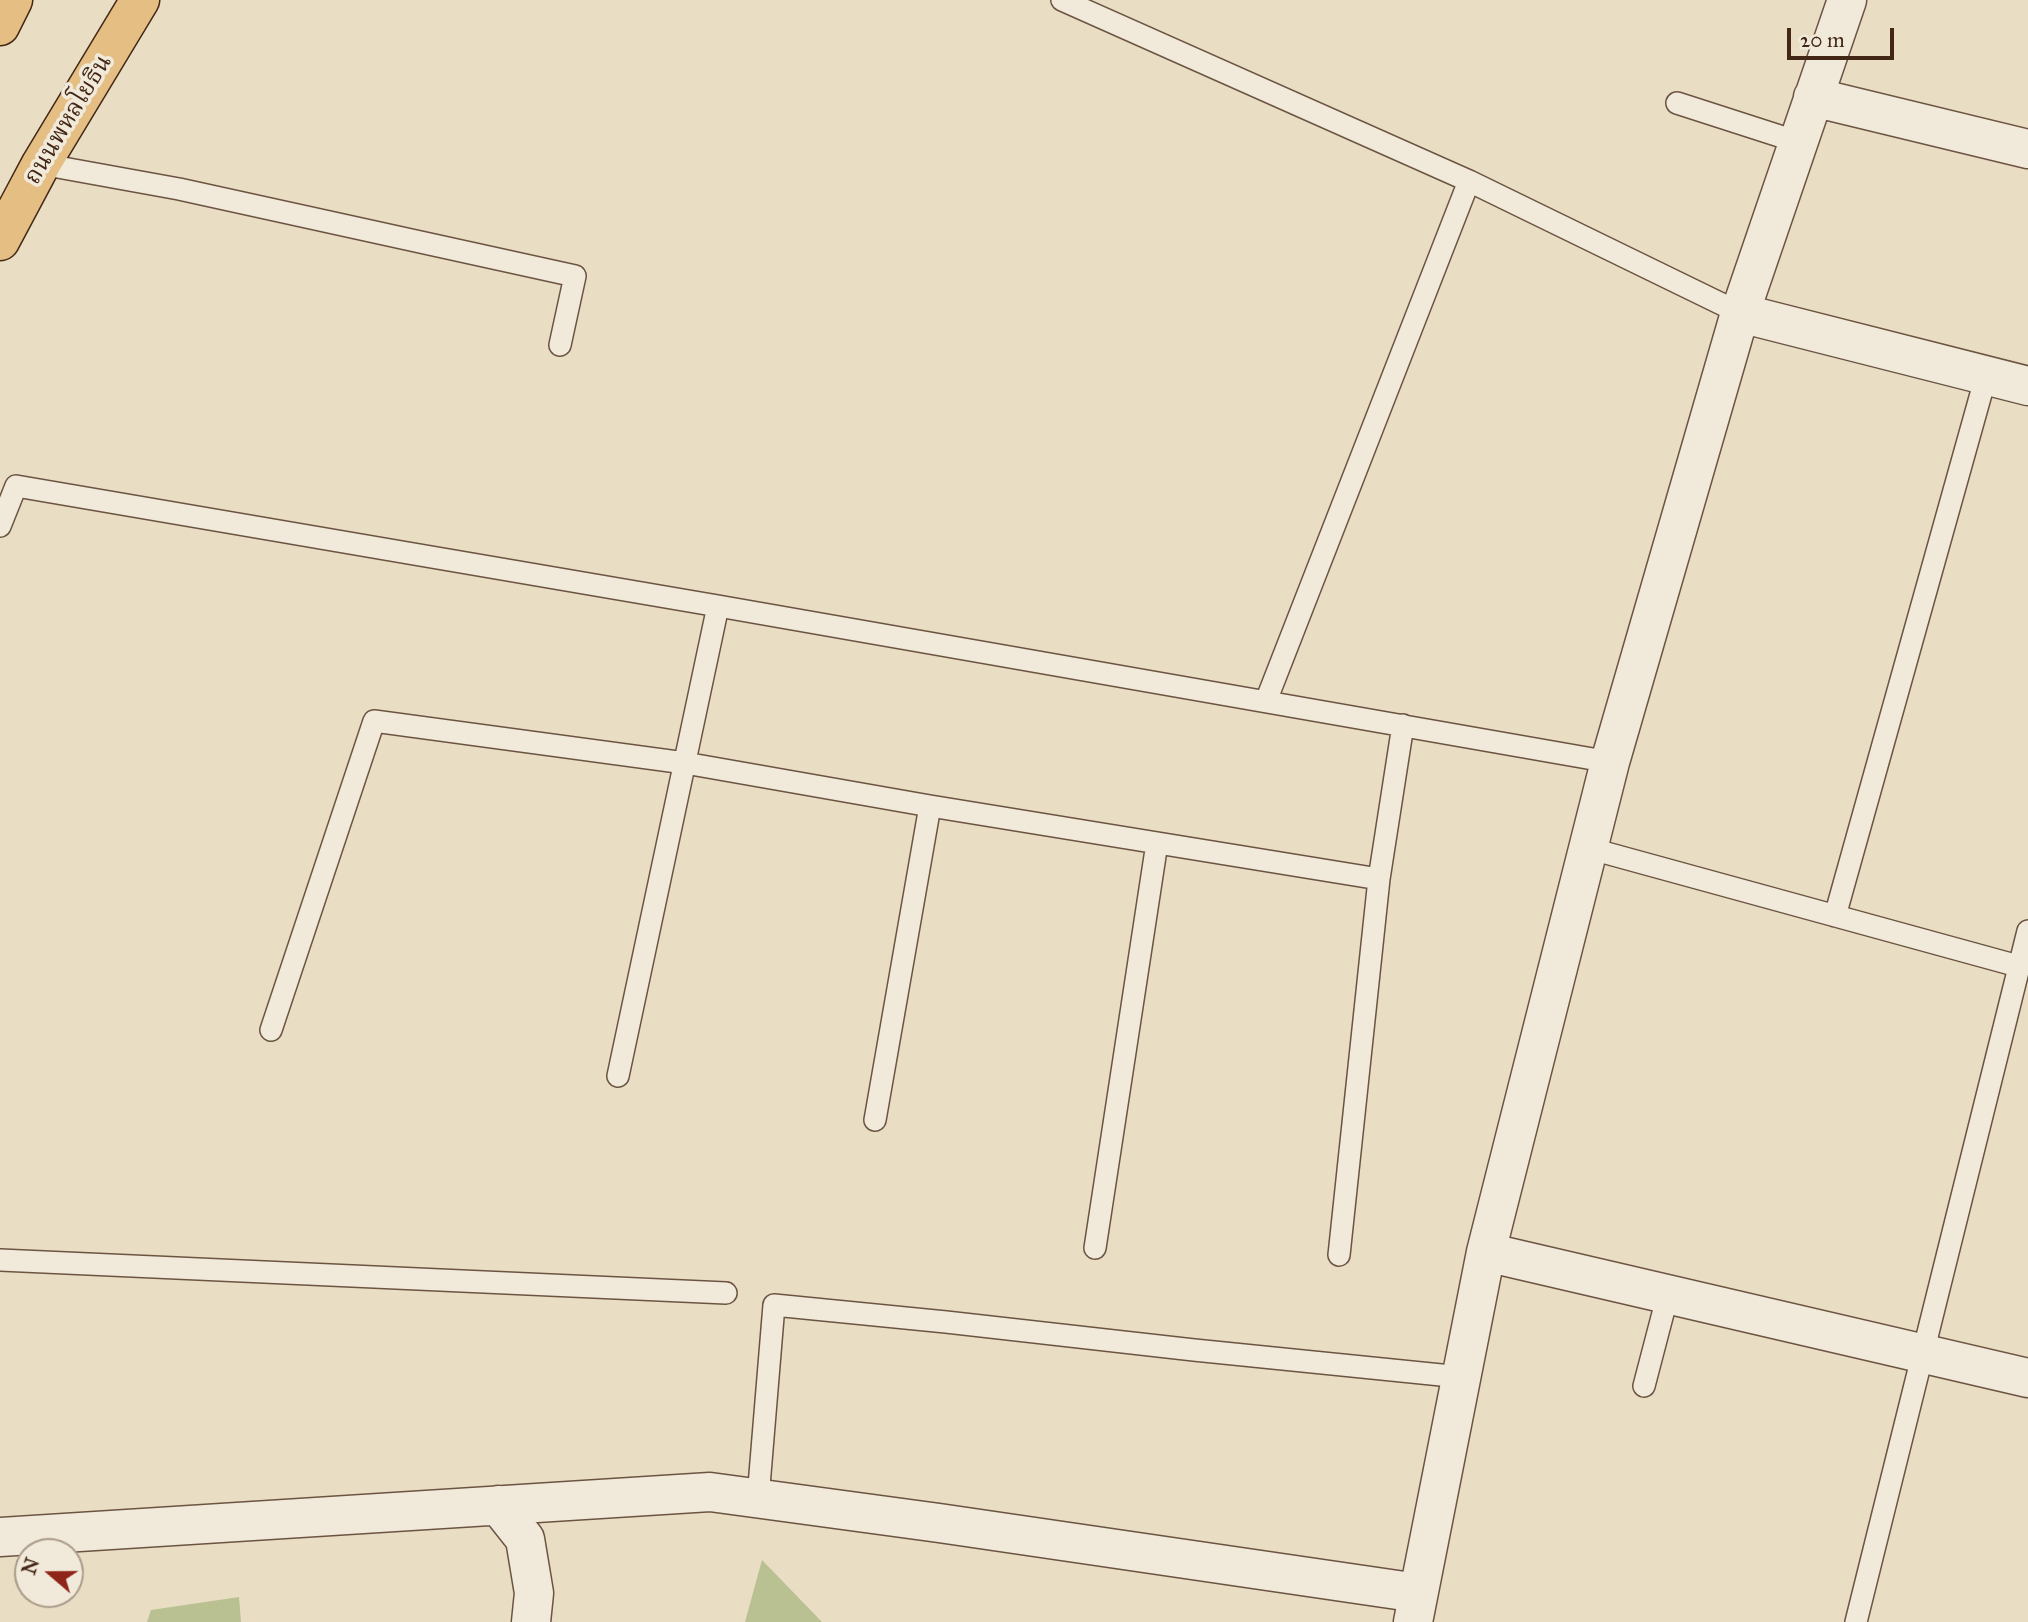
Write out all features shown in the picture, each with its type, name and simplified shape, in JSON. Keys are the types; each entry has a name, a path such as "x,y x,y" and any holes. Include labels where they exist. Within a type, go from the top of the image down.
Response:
{"main road":[{"path":"0,26 13,0"},
{"name":"ถนนพหลโยธิน","path":"0,241 41,164 140,0"}],"street":[{"path":"0,1537 710,1492 1415,1608 1486,1252 1610,762 1740,313 1847,0"},
{"path":"1813,97 2028,149"},
{"path":"1740,313 2028,386"},
{"path":"1486,1252 2028,1378"},
{"path":"498,1505 525,1538 534,1593 531,1622"}],"lane":[{"path":"1062,0 1469,181 1740,313"},
{"path":"1677,103 1798,142"},
{"path":"41,164 179,189 575,276 560,345"},
{"path":"1266,702 1469,181"},
{"path":"1835,916 1986,376"},
{"path":"0,526 16,486 1610,762"},
{"path":"618,1076 718,606"},
{"path":"271,1030 374,721 685,763 1379,879"},
{"path":"1339,1255 1379,879 1403,725"},
{"path":"875,1119 930,806"},
{"path":"1096,1248 1157,843"},
{"path":"1588,848 2018,965"},
{"path":"1856,1622 2028,931"},
{"path":"0,1260 726,1293"},
{"path":"1644,1386 1668,1294"},
{"path":"758,1498 774,1305 1461,1377"}],"green space":[{"path":"762,1560 822,1622 745,1622"},
{"path":"239,1597 241,1622 147,1622 151,1610"}]}
